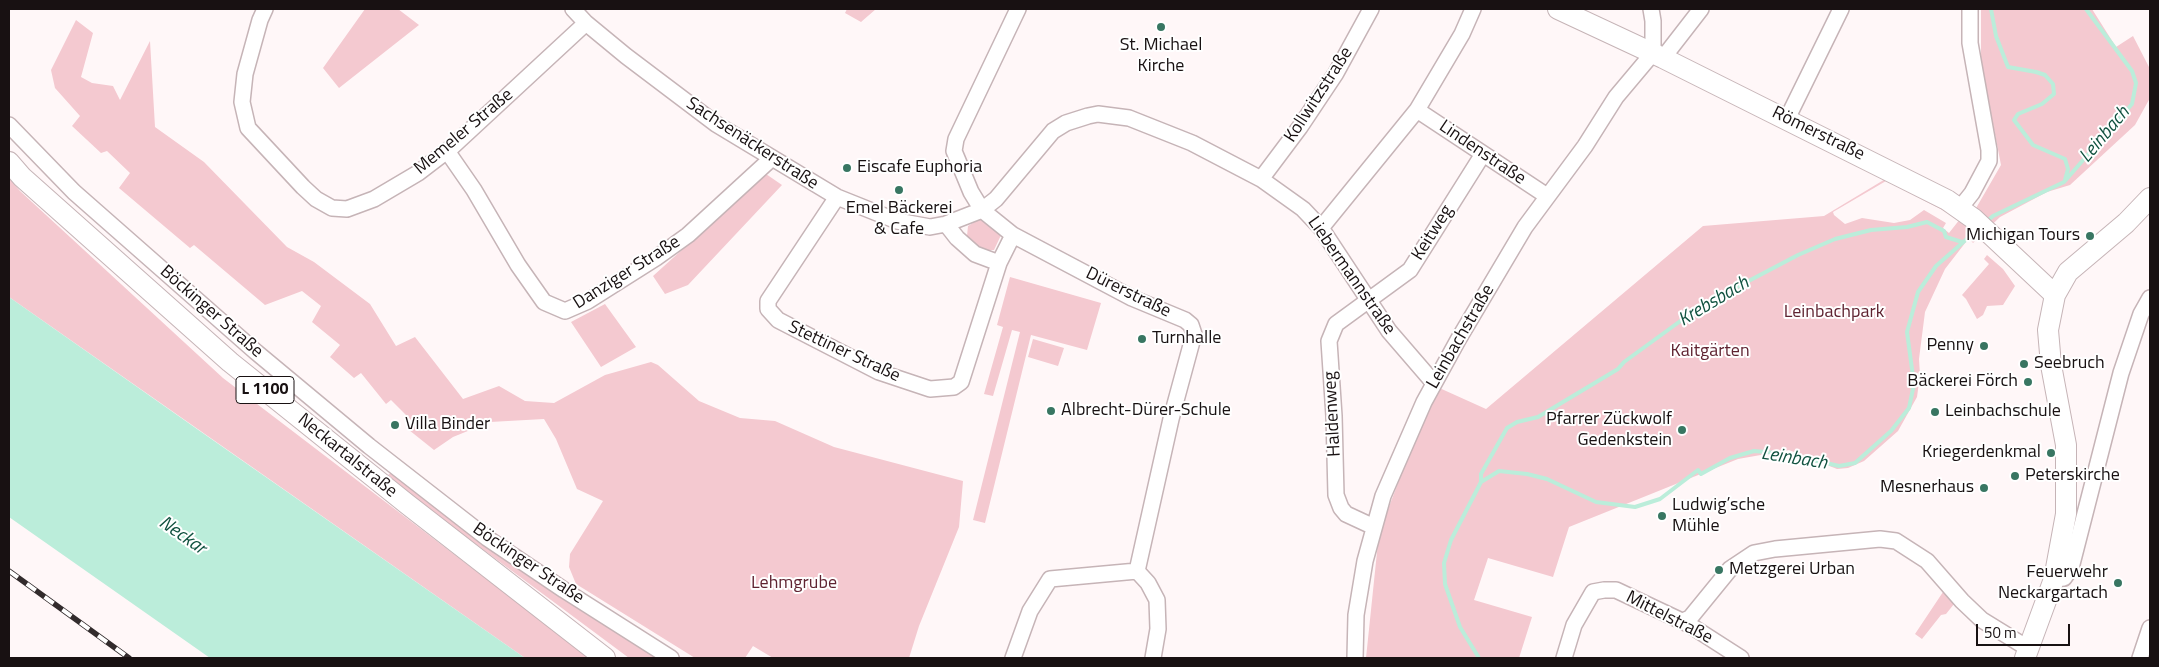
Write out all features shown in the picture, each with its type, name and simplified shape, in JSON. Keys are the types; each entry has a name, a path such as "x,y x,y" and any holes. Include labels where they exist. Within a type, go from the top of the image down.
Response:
{"main road":[{"name":"Römerstraße","path":"1558,9 1658,55 1902,176 1974,220 2055,295"},
{"name":"Neckartalstraße","path":"9,162 29,183 230,362 407,504 605,658"},
{"path":"2027,654 2054,579 2066,514 2066,444 2051,365 2048,330 2055,295 2068,272 2126,223 2150,198"}],"street":[{"name":"Memeler Straße","path":"265,9 244,74 242,102 248,128 316,199 332,208 347,209 374,199 418,173 447,151 586,23"},
{"name":"Sachsenäckerstraße","path":"573,9 586,23 710,120 837,197 897,221 930,227 951,222"},
{"path":"982,210 957,162 954,151 956,138 1018,9"},
{"name":"Kollwitzstraße","path":"1261,179 1300,127 1336,73 1371,9"},
{"path":"1321,228 1417,110 1462,34 1473,9"},
{"path":"1650,9 1658,55"},
{"name":"Leinbachstraße","path":"1355,658 1356,615 1365,561 1374,527 1383,496 1433,382 1525,227 1585,146 1616,97 1701,9"},
{"path":"1787,119 1841,9"},
{"path":"1970,9 1970,43 1989,150 1988,161 1972,192 1974,220"},
{"name":"Lindenstraße","path":"1417,110 1547,196"},
{"name":"Liebermannstraße","path":"951,222 982,210 996,199 1053,131 1066,123 1098,114 1129,118 1184,139 1261,179 1303,209 1321,228 1389,331 1433,382"},
{"name":"Böckinger Straße","path":"9,125 74,192 256,352 369,446 487,538 671,658"},
{"name":"Danziger Straße","path":"447,151 474,190 518,265 544,302 565,311 588,301 656,258 688,235 772,158"},
{"name":"Keitweg","path":"1370,300 1410,270 1483,154"},
{"name":"Stettiner Straße","path":"837,197 768,301 768,309 784,324 879,372 930,389 954,387 961,382 999,263 1013,235"},
{"name":"Dürerstraße","path":"982,210 1013,235 1127,295 1191,324 1194,334 1171,419 1137,571"},
{"path":"951,222 957,238 975,254 999,263"},
{"path":"2054,579 2064,578 2071,568 2121,373 2141,314 2150,298"},
{"name":"Haldenweg","path":"1370,300 1336,324 1329,341 1334,416 1336,495 1341,508 1346,514 1374,527"},
{"path":"1683,621 1690,618 1730,569 1754,553 1775,549 1880,539 1896,541 1928,561 1962,601 1982,620 2027,654"},
{"path":"1013,658 1030,611 1050,579 1137,571 1148,583 1157,600 1158,629 1153,658"},
{"name":"Mittelstraße","path":"1564,658 1574,625 1593,592 1616,590 1683,621 1741,658"},
{"path":"2140,658 2150,628"}],"green space":[{"path":"365,9 398,9 419,25 339,88 323,68"},
{"path":"847,9 876,9 861,22 845,13"},
{"name":"Leinbachpark","path":"1981,9 2092,9 2116,47 2133,36 2150,69 2150,98 2135,125 2070,185 2047,192 2000,217 1973,243 1969,238 1945,269 1925,312 1919,359 1920,375 1917,397 1898,431 1864,461 1848,468 1837,469 1789,450 1738,459 1569,527 1553,577 1488,558 1474,600 1532,617 1519,658 1366,658 1379,533 1435,386 1486,409 1703,226 1824,216 1887,178 1968,222 2001,165 1981,63","holes":["1886,181 1960,219 1949,233 1943,228 1946,223 1924,210 1910,220 1894,223 1862,218 1845,224 1833,212"]},
{"name":"Lehmgrube","path":"76,20 93,33 81,77 92,83 113,86 120,100 150,41 155,127 204,162 287,247 314,262 370,304 396,346 415,337 463,399 499,386 525,401 554,403 605,375 651,362 658,365 699,401 740,418 775,421 834,447 963,481 959,527 919,626 909,658 773,658 753,646 745,658 695,658 576,584 569,567 570,554 603,501 577,489 556,439 544,419 490,422 453,437 434,450 409,430 414,423 391,400 386,404 361,373 354,378 330,357 340,345 312,322 321,306 302,291 265,305 194,245 190,248 119,188 130,173 107,151 101,153 72,126 80,116 55,88 51,70"},
{"path":"766,174 782,185 688,285 665,294 653,276"},
{"path":"9,178 20,191 223,378 590,658 525,658 9,297"},
{"path":"981,218 1002,233 994,250 983,250 973,245 967,236 968,226"},
{"path":"1987,255 2003,269 2015,286 2003,305 1987,306 1983,315 1977,319 1962,295 1989,264 1984,259"},
{"path":"1010,277 1101,303 1087,350 1031,335 985,523 973,520 1020,332 1012,330 993,396 984,394 1003,327 997,325"},
{"path":"605,304 636,347 601,367 571,322"},
{"path":"1033,339 1064,348 1058,366 1028,357"},
{"path":"393,471 528,575 594,618 662,658 629,658 434,513 388,475"},
{"path":"1943,592 1954,604 1946,614 1941,615 1922,639 1915,634"}],"water":[{"name":"Neckar","path":"9,297 525,658 210,658 9,517"}],"waterway":[{"name":"Leinbach","path":"1991,9 1996,36 2008,67 2045,75 2053,84 2054,94 2042,104 2018,114 2014,120 2033,145 2065,159 2068,169 2065,180"},
{"name":"Leinbach","path":"1986,222 1993,216 2064,182 2132,104 2136,83 2132,71 2086,9"},
{"name":"Krebsbach","path":"1481,482 1481,474 1507,428 1517,422 1538,417 1618,369 1624,362 1701,306 1798,255 1835,239 1871,230 1907,227 1927,222 1944,231 1946,237 1962,242"},
{"name":"Leinbach","path":"1479,658 1460,627 1445,584 1444,563 1451,540 1481,482 1499,471 1527,474 1547,479 1596,502 1635,507 1660,499 1698,470 1701,474 1730,458 1754,451 1787,454 1839,466 1855,463 1891,431 1909,408 1914,384 1907,332 1918,292 1936,266 1977,230"}],"railway":[{"path":"9,571 129,658"}],"place":[{"name":"St. Michael Kirche","path":"1161,27"},
{"name":"Eiscafe Euphoria","path":"847,168"},
{"name":"Emel Bäckerei & Cafe","path":"899,190"},
{"name":"Michigan Tours","path":"2090,236"},
{"name":"Turnhalle","path":"1142,339"},
{"name":"Penny","path":"1984,346"},
{"name":"Seebruch","path":"2024,364"},
{"name":"Bäckerei Förch","path":"2028,382"},
{"name":"Albrecht-Dürer-Schule","path":"1051,411"},
{"name":"Leinbachschule","path":"1935,412"},
{"name":"Villa Binder","path":"395,425"},
{"name":"Pfarrer Zückwolf Gedenkstein","path":"1682,430"},
{"name":"Kriegerdenkmal","path":"2051,453"},
{"name":"Peterskirche","path":"2015,476"},
{"name":"Mesnerhaus","path":"1984,488"},
{"name":"Ludwig’sche Mühle","path":"1662,516"},
{"name":"Metzgerei Urban","path":"1719,570"},
{"name":"Feuerwehr Neckargartach","path":"2118,583"}],"park label":[{"name":"Kaitgärten","path":"1710,352"}]}
